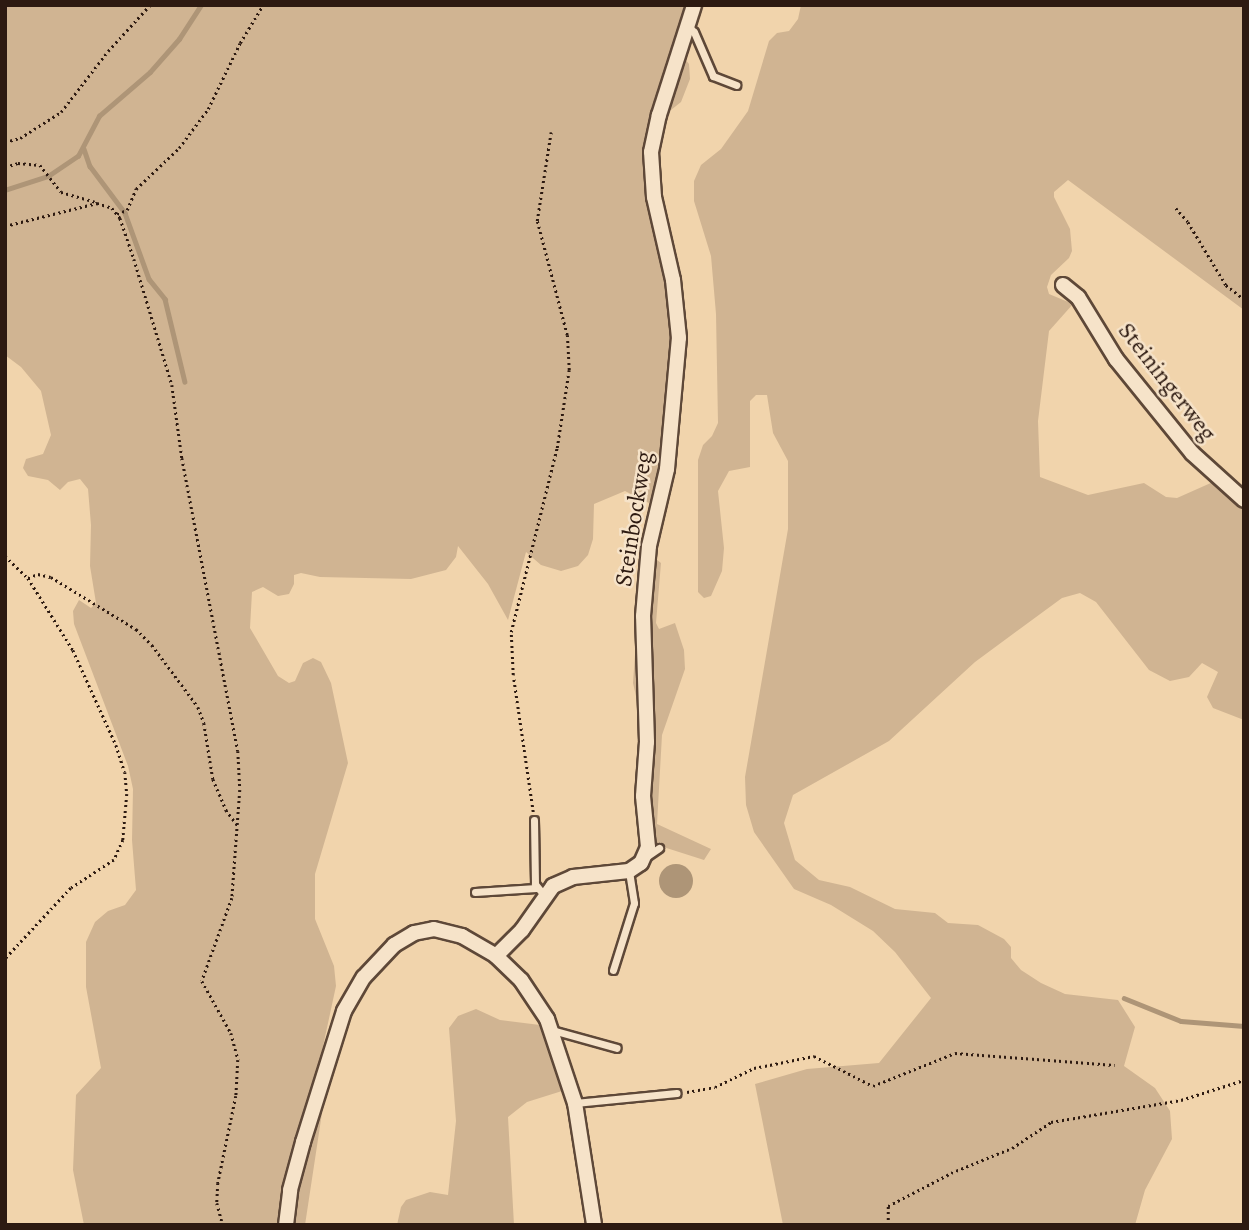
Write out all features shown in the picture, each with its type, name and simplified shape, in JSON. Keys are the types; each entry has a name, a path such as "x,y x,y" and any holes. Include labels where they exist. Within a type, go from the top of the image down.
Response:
{"street":[{"name":"Steinbockweg","path":"643,860 649,843 643,796 647,742 642,665 644,596 649,546 667,469 679,338 673,280 654,197 651,152 659,115 694,5"},
{"name":"Steiningerweg","path":"1063,285 1078,297 1116,359 1192,453 1244,500"},
{"path":"496,956 525,927 540,891 565,879 629,871 643,860"},
{"path":"286,1225 290,1190 330,1048 344,1011 364,977 394,945 424,929 454,933 496,956 532,994 552,1030 575,1103 594,1225"}],"lane":[{"path":"687,25 694,32 713,76 736,85"},
{"path":"475,892 540,891 534,820"},
{"path":"643,860 659,848"},
{"path":"613,970 634,903 629,871"},
{"path":"552,1030 617,1048"},
{"path":"575,1103 677,1093"}],"path":[{"path":"5,142 20,138 61,112 108,51 149,5"},
{"path":"118,213 127,210 136,189 179,148 208,109 240,43 263,5"},
{"path":"534,820 513,675 511,632 557,448 569,370 567,335 537,221 551,132"},
{"path":"5,167 18,163 42,168 61,192 108,205 118,213 172,385 182,458 237,737 238,826 230,909 202,981 231,1033 238,1060 236,1096 218,1183 217,1203 223,1225"},
{"path":"5,226 97,203"},
{"path":"1176,208 1188,222 1226,285 1244,299"},
{"path":"5,556 28,578 73,650 109,728 125,772 127,803 122,844 114,860 71,888 5,959"},
{"path":"28,578 38,573 51,576 136,629 152,645 198,707 204,723 213,779 219,797 238,826"},
{"path":"677,1093 705,1090 754,1068 814,1056 873,1086 955,1053 1115,1065"},
{"path":"888,1225 888,1206 951,1173 1012,1148 1051,1122 1181,1100 1244,1080"}],"shaded area":[{"path":"5,5 689,5 675,47 689,64 690,79 681,102 671,110 653,110 644,160 647,190 673,312 674,354 658,491 649,503 625,491 594,504 593,539 588,555 578,566 561,571 541,565 526,552 508,620 488,584 458,546 456,557 446,570 411,579 320,577 301,573 294,575 294,584 289,594 278,596 263,587 252,592 250,628 278,676 289,683 295,681 303,663 313,658 321,662 331,683 348,763 315,874 315,919 334,966 336,986 311,1102 322,1113 305,1225 84,1225 73,1170 76,1095 101,1068 86,987 86,942 95,922 108,911 125,905 136,890 132,840 133,789 128,766 74,624 73,611 79,600 91,608 96,603 90,566 88,489 80,479 68,482 60,490 48,480 28,476 23,468 26,459 43,454 51,435 41,391 21,367 5,355"},
{"path":"801,5 1244,5 1244,310 1068,180 1054,192 1054,197 1070,229 1072,251 1069,258 1051,275 1047,287 1049,294 1073,304 1049,331 1038,421 1040,477 1088,495 1144,483 1166,497 1177,498 1213,482 1244,511 1244,720 1213,708 1207,697 1218,672 1202,663 1189,677 1170,681 1149,670 1096,602 1080,593 1062,598 975,662 889,741 793,795 784,823 795,860 819,880 850,887 895,909 935,913 948,923 978,925 1004,939 1011,947 1011,958 1021,970 1041,983 1065,994 1118,1000 1135,1027 1124,1066 1155,1088 1170,1111 1172,1139 1145,1190 1135,1225 783,1225 755,1084 807,1069 879,1063 931,998 895,952 873,931 831,905 794,889 754,832 746,805 745,777 788,529 788,461 773,433 767,395 756,395 750,401 750,467 729,471 718,491 724,548 722,571 711,596 704,598 698,592 698,460 703,445 712,436 718,423 716,314 711,256 694,201 694,181 701,165 721,149 748,111 769,41 777,33 789,31 798,19"},
{"path":"652,556 661,563 656,623 659,629 675,623 684,650 685,669 662,735 657,824 711,849 704,860 654,844 640,714 633,683 641,568"},
{"path":"676,864 688,869 693,881 688,893 676,898 664,893 659,881 664,869"},
{"path":"476,1009 500,1020 540,1025 562,1091 527,1102 508,1117 514,1225 397,1225 401,1207 406,1200 430,1192 448,1195 456,1121 449,1028 458,1016"}],"waterway":[{"path":"5,190 48,176 78,156 99,116 150,72 179,39 201,5"},
{"path":"84,149 90,166 125,213 149,279 165,299 185,382"},
{"path":"1124,998 1181,1021 1244,1026"}]}
